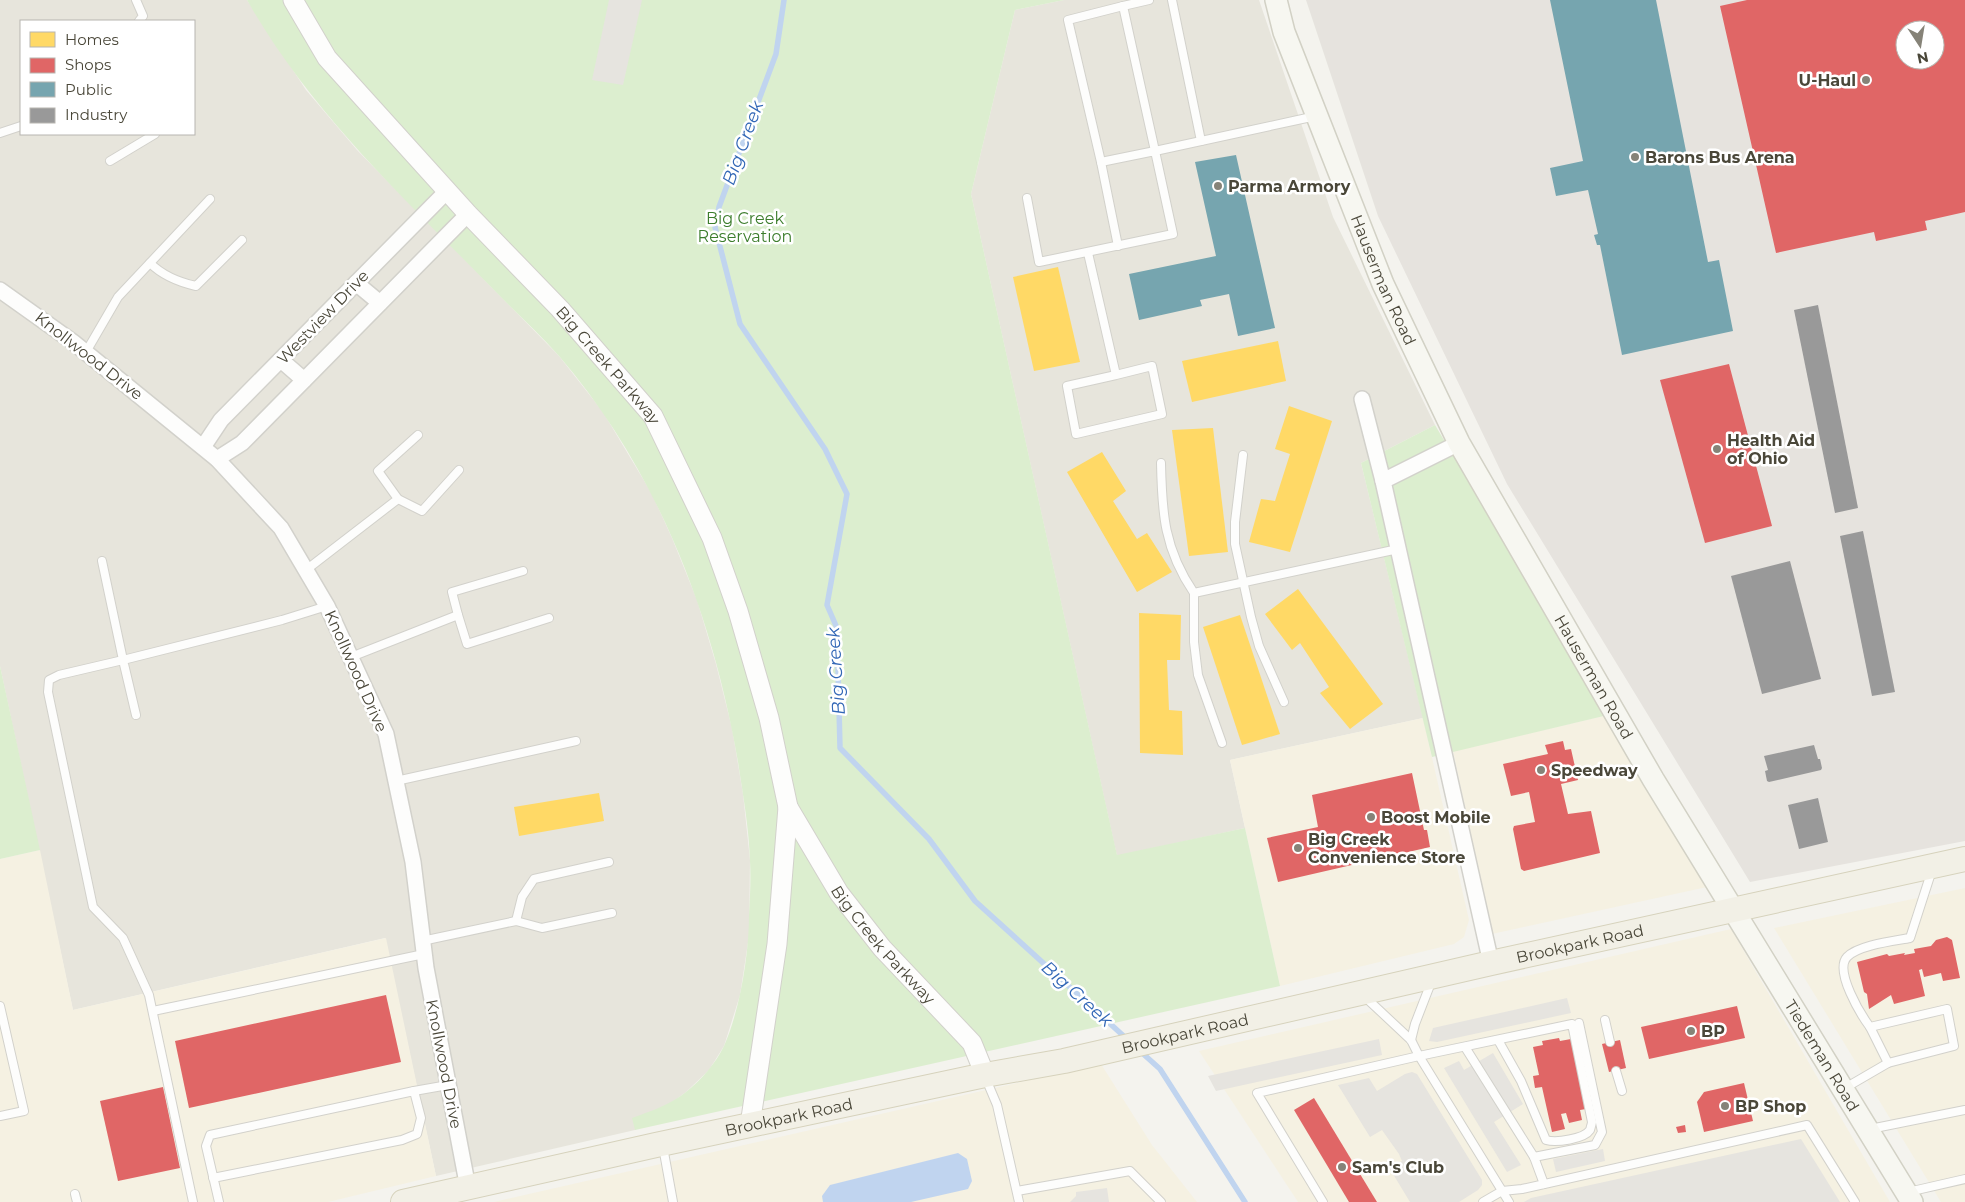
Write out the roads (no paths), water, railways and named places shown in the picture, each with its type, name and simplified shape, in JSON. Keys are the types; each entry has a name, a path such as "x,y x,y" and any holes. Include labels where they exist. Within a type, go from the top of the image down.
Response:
{"main road":[{"name":"Hauserman Road","path":"1276,0 1284,32 1383,284 1459,444 1653,779 1734,909"},
{"name":"Brookpark Road","path":"403,1202 469,1191 662,1143 985,1075 1064,1061 1491,963 1965,858"},
{"name":"Tiedeman Road","path":"1734,909 1909,1197"}],"street":[{"name":"Big Creek Parkway","path":"293,0 327,58 468,214 560,309 653,416 712,538 738,611 768,718 788,808 777,944 750,1125"},
{"name":"Westview Drive","path":"203,447 221,420 447,191"},
{"name":"Westview Drive","path":"217,459 242,443 468,214"},
{"path":"356,283 380,303"},
{"name":"Knollwood Drive","path":"0,290 86,352 217,459 281,528 326,606 386,734 413,862 423,948 469,1191"},
{"path":"281,360 304,380"},
{"path":"1362,399 1383,481 1491,963"},
{"path":"1383,481 1459,444"},
{"name":"Big Creek Parkway","path":"788,808 839,893 882,948 972,1043 985,1075"}],"lane":[{"path":"136,0 143,16 141,20"},
{"path":"1118,246 1101,162 1068,20 1149,0"},
{"path":"1172,0 1201,141"},
{"path":"1027,198 1039,262 1173,234 1123,6"},
{"path":"1101,162 1316,116"},
{"path":"0,133 20,126"},
{"path":"110,161 154,135"},
{"path":"86,352 118,297 210,199"},
{"path":"150,263 157,270 178,282 196,286 242,240"},
{"path":"1088,252 1116,375"},
{"path":"1152,366 1162,414 1076,434 1067,386 1116,375 1152,366"},
{"path":"418,435 378,471 398,499 422,512 459,470"},
{"path":"1243,455 1235,544 1259,646 1284,702"},
{"path":"1161,463 1165,526 1177,562 1194,593 1194,642 1198,675 1222,743"},
{"path":"306,570 398,499"},
{"path":"1194,593 1398,549"},
{"path":"102,561 136,715"},
{"path":"524,571 452,592 467,644 549,618"},
{"path":"193,1202 149,995 123,938 93,907 48,692 49,680 59,675 282,620 326,606"},
{"path":"351,657 458,615"},
{"path":"396,780 576,741"},
{"path":"516,921 522,897 534,879 610,862"},
{"path":"1888,1063 1870,1027 1859,1012 1848,986 1842,964 1847,956 1860,949 1910,938 1934,866"},
{"path":"153,1011 423,948 516,921 542,928 612,913"},
{"path":"1411,1040 1433,977"},
{"path":"1360,993 1411,1040 1508,1202"},
{"path":"0,1006 24,1111 0,1116"},
{"path":"1843,1090 1888,1063 1954,1046 1947,1010 1870,1027"},
{"path":"1605,1020 1610,1042"},
{"path":"1498,1040 1521,1081 1546,1140 1558,1142 1573,1139 1590,1130 1592,1122 1576,1024"},
{"path":"1323,1202 1257,1093 1419,1056 1576,1024"},
{"path":"1534,1157 1596,1145 1602,1132 1576,1024"},
{"path":"1465,1047 1534,1157 1544,1184"},
{"path":"1616,1071 1622,1091"},
{"path":"985,1075 997,1105 1019,1202"},
{"path":"219,1202 206,1146 210,1135 448,1085"},
{"path":"214,1178 402,1140 417,1134 421,1118 414,1092"},
{"path":"1868,1129 1965,1110"},
{"path":"1483,1202 1502,1191 1522,1189 1807,1126 1855,1202"},
{"path":"662,1143 673,1202"},
{"path":"1017,1191 1130,1170 1161,1202"},
{"path":"1909,1197 1965,1179"}],"water":[{"path":"958,1153 967,1159 972,1181 968,1189 911,1202 823,1202 822,1196 830,1185"}],"waterway":[{"name":"Big Creek","path":"784,0 776,54 719,207 715,227 740,324 825,449 847,494 827,605 837,628 840,748 929,839 975,901 1128,1040"},
{"name":"Big Creek","path":"1140,1051 1160,1069 1245,1202"}],"place":[{"name":"U-Haul","path":"1866,80"},
{"name":"Barons Bus Arena","path":"1635,157"},
{"name":"Parma Armory","path":"1218,186"},
{"name":"Health Aid of Ohio","path":"1717,449"},
{"name":"Speedway","path":"1541,770"},
{"name":"Boost Mobile","path":"1371,817"},
{"name":"Big Creek Convenience Store","path":"1298,848"},
{"name":"BP","path":"1691,1031"},
{"name":"BP Shop","path":"1725,1106"},
{"name":"Sam's Club","path":"1342,1167"}],"park label":[{"name":"Big Creek Reservation","path":"745,227"}]}
